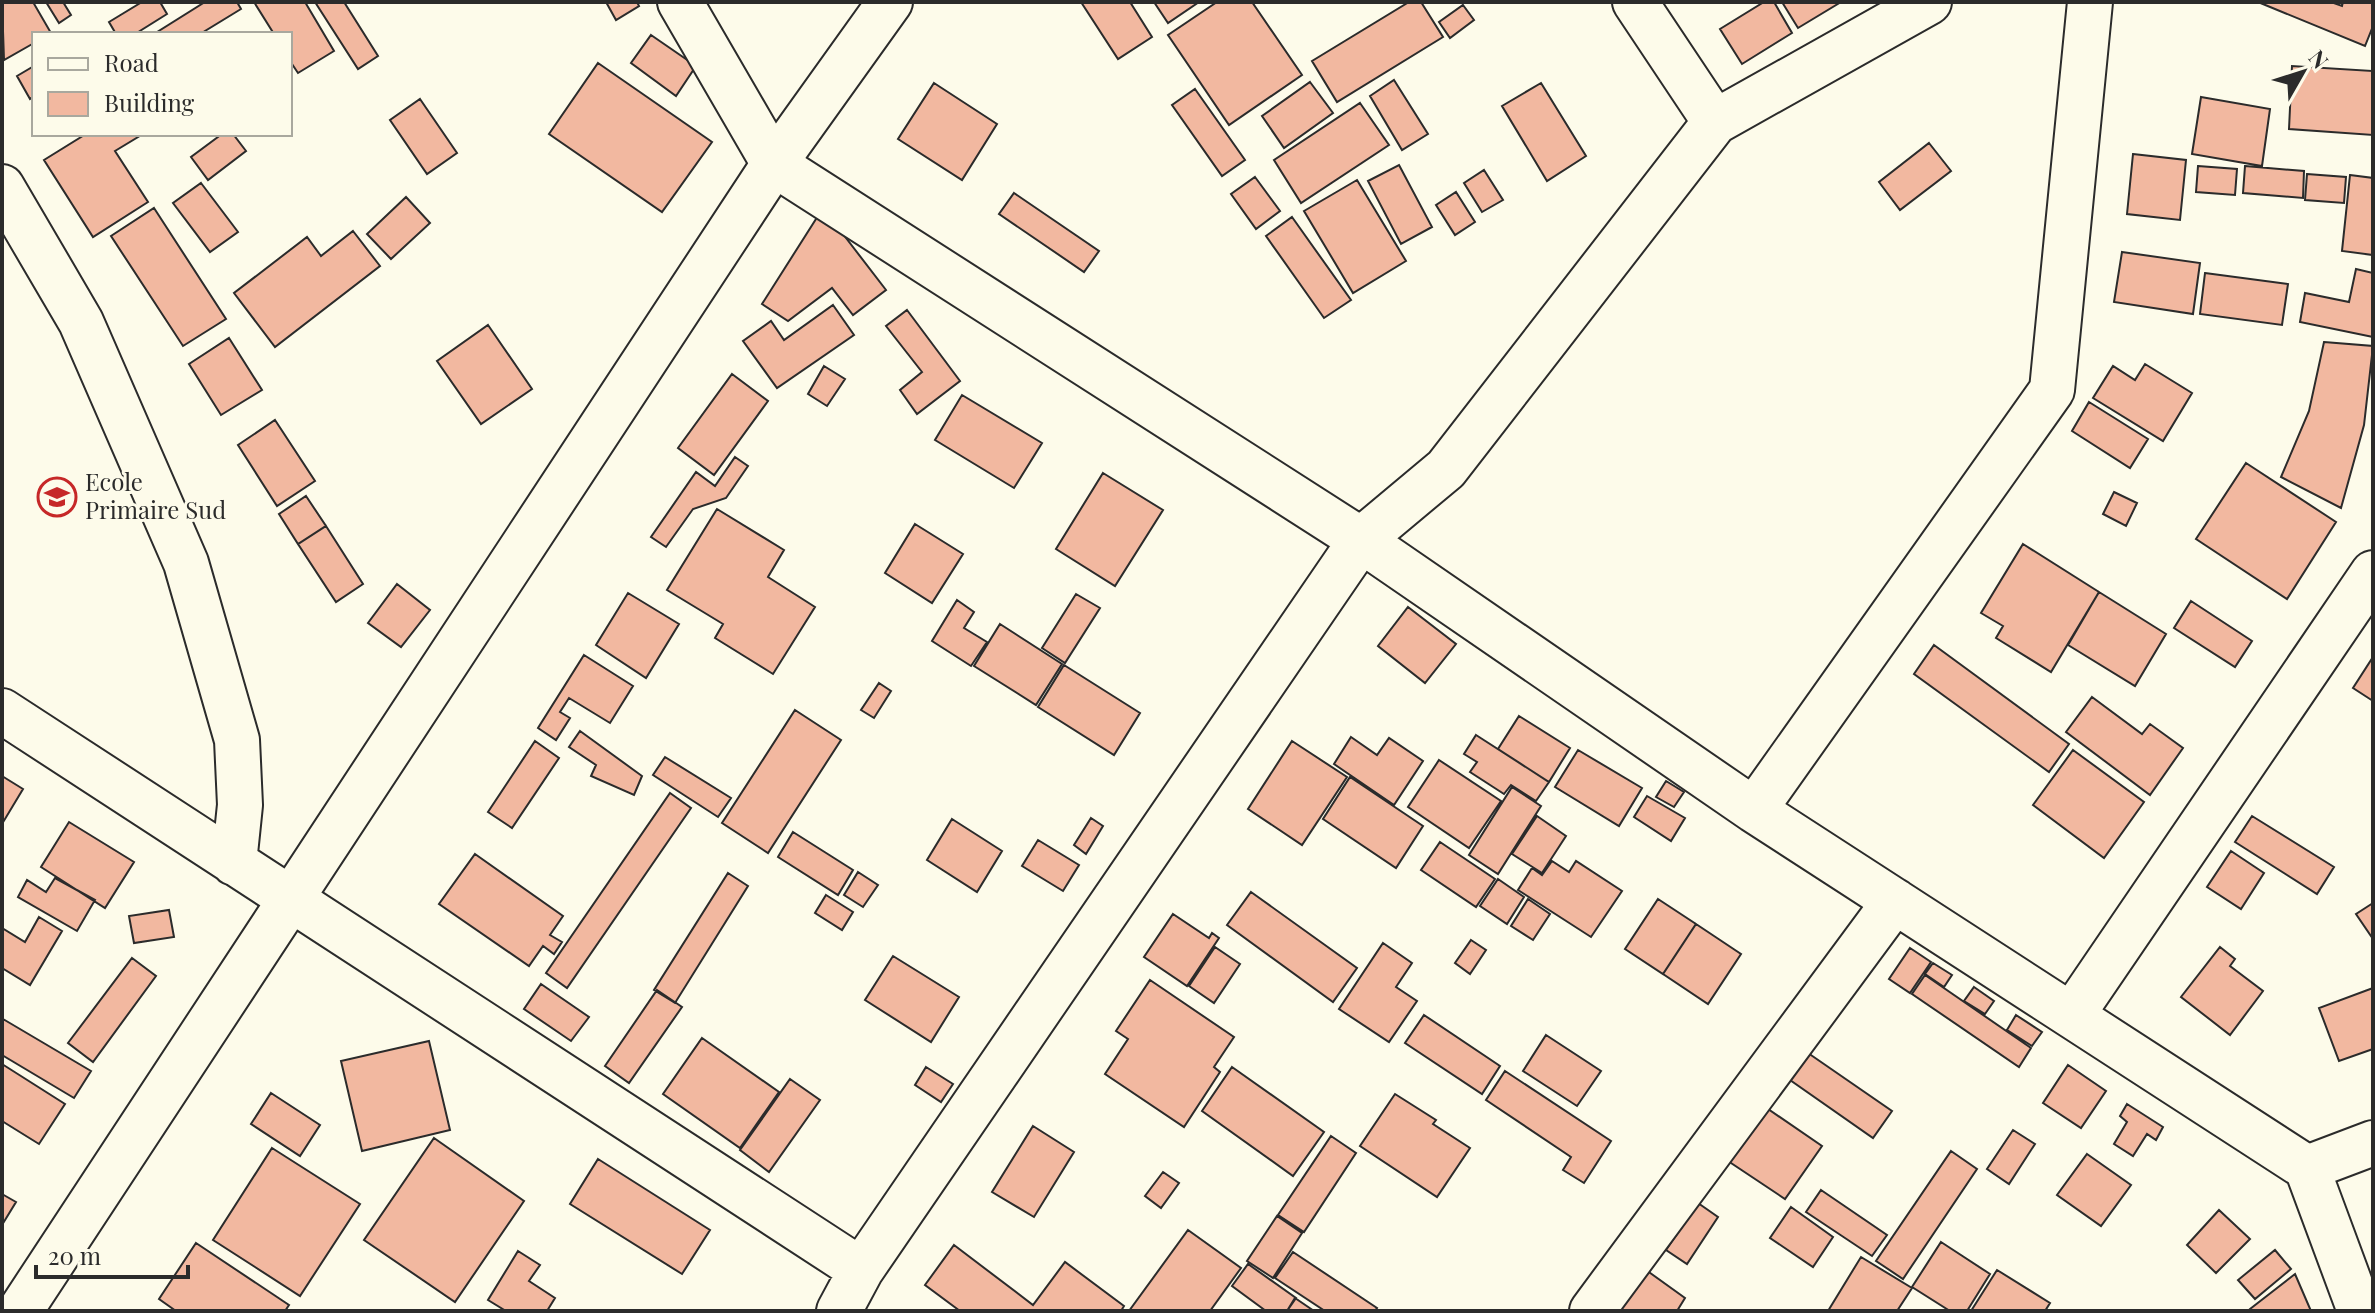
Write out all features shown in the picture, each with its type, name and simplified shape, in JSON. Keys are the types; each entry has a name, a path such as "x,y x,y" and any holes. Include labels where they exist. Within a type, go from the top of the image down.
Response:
{"street":[{"path":"680,2 774,164 1361,540 1754,810 2307,1168 2360,1311"},
{"path":"20,1311 774,164 890,2"},
{"path":"1635,2 1715,122"},
{"path":"839,1311 861,1270 1361,540 1446,469 1715,122 1929,2"},
{"path":"1754,810 2052,390 2090,2"},
{"path":"2,187 81,322 186,563 237,740 240,805 234,863"},
{"path":"2072,1015 2373,573"},
{"path":"2,711 861,1270"},
{"path":"1592,1311 1895,901"},
{"path":"2307,1168 2373,1143"}],"building":[{"path":"2,2 33,2 50,32 32,32 32,44 4,60"},
{"path":"46,2 63,2 71,15 59,23"},
{"path":"142,2 160,2 167,14 138,32 115,32 109,22"},
{"path":"205,2 237,2 241,9 203,32 157,32"},
{"path":"254,2 305,2 334,51 298,73 292,64 292,32 273,32"},
{"path":"315,2 344,2 378,56 358,69"},
{"path":"606,2 637,2 639,6 616,20"},
{"path":"1081,2 1130,2 1152,37 1118,59"},
{"path":"1154,2 1199,2 1168,23"},
{"path":"1217,2 1252,2 1302,75 1229,125 1168,35"},
{"path":"1409,2 1421,2 1443,37 1337,102 1312,61"},
{"path":"1764,2 1774,2 1792,33 1742,64 1720,29"},
{"path":"1782,2 1841,2 1798,28"},
{"path":"2258,2 2331,2 2342,6 2343,2 2373,2 2373,26 2365,46"},
{"path":"1463,5 1474,20 1450,38 1439,22"},
{"path":"651,35 696,66 676,96 631,63"},
{"path":"2373,48 2373,135 2289,129 2292,66 2372,71"},
{"path":"598,63 712,142 662,212 549,134"},
{"path":"32,67 30,99 17,76"},
{"path":"1394,80 1428,134 1402,150 1370,96"},
{"path":"1310,82 1333,113 1284,148 1262,116"},
{"path":"934,83 997,124 962,180 898,139"},
{"path":"1541,83 1586,156 1547,181 1502,106"},
{"path":"1195,89 1245,160 1222,176 1172,105"},
{"path":"2201,97 2270,109 2262,166 2192,154"},
{"path":"420,99 457,153 427,174 390,120"},
{"path":"1360,103 1389,145 1301,203 1274,160"},
{"path":"83,136 140,136 115,151 148,202 93,237 44,160"},
{"path":"219,136 235,136 246,151 208,180 191,157"},
{"path":"1929,143 1951,171 1900,210 1879,182"},
{"path":"2133,154 2186,160 2180,220 2127,214"},
{"path":"1399,165 1432,227 1401,244 1368,181"},
{"path":"2198,166 2237,169 2235,195 2196,192"},
{"path":"2245,166 2304,171 2303,198 2243,193"},
{"path":"1484,170 1503,200 1482,212 1464,183"},
{"path":"2307,174 2346,177 2344,203 2305,200"},
{"path":"2350,175 2373,178 2373,255 2342,251"},
{"path":"1255,177 1280,211 1256,229 1231,194"},
{"path":"1357,180 1406,261 1353,293 1304,211"},
{"path":"201,183 238,232 210,252 173,203"},
{"path":"1456,192 1475,222 1455,235 1436,205"},
{"path":"1014,193 1099,251 1084,272 999,214"},
{"path":"406,197 430,223 391,259 367,234"},
{"path":"154,208 226,319 183,346 111,236"},
{"path":"823,208 886,290 853,315 832,288 788,321 762,304"},
{"path":"1292,217 1351,300 1324,318 1266,236"},
{"path":"353,231 380,266 275,347 234,293 307,237 321,256"},
{"path":"2122,252 2200,263 2193,314 2114,302"},
{"path":"2356,269 2373,273 2373,337 2300,322 2305,293 2349,302"},
{"path":"2205,273 2288,284 2282,325 2200,314"},
{"path":"833,305 854,335 777,388 743,341 771,321 784,340"},
{"path":"907,310 960,381 917,414 900,390 922,372 886,326"},
{"path":"488,325 532,389 481,424 437,361"},
{"path":"229,338 262,390 221,415 189,364"},
{"path":"2324,342 2373,346 2364,425 2341,508 2281,477 2309,411"},
{"path":"2145,364 2192,393 2163,441 2093,398 2113,366 2135,380"},
{"path":"824,366 845,379 827,406 808,394"},
{"path":"732,374 768,401 714,475 678,448"},
{"path":"962,395 1042,443 1014,488 935,440"},
{"path":"2089,402 2148,439 2130,468 2072,431"},
{"path":"275,420 315,481 277,506 238,445"},
{"path":"735,457 748,466 726,498 693,509 666,547 651,537 696,472 715,486"},
{"path":"2246,463 2336,522 2287,599 2196,539"},
{"path":"1103,473 1163,510 1115,586 1056,549"},
{"path":"2114,492 2137,503 2126,526 2103,514"},
{"path":"306,496 326,526 298,544 279,514"},
{"path":"717,509 784,550 768,577 815,607 773,674 715,638 723,624 667,590"},
{"path":"915,524 963,554 932,603 885,573"},
{"path":"326,526 363,584 336,602 298,544"},
{"path":"2023,544 2099,592 2051,672 1996,638 2003,626 1981,613"},
{"path":"397,584 430,610 401,647 368,623"},
{"path":"2099,592 2166,634 2135,686 2068,645"},
{"path":"628,593 679,624 646,678 596,645"},
{"path":"1076,594 1100,608 1065,663 1042,648"},
{"path":"957,600 974,612 964,628 987,642 971,666 932,641"},
{"path":"2191,601 2252,641 2235,667 2174,628"},
{"path":"1408,607 1456,644 1425,683 1378,646"},
{"path":"1000,624 1062,664 1036,705 974,666"},
{"path":"1934,645 2069,744 2049,772 1914,674"},
{"path":"584,655 633,686 610,723 569,698 560,712 570,718 556,740 538,728"},
{"path":"2373,657 2373,701 2353,688"},
{"path":"1064,665 1140,713 1114,755 1038,707"},
{"path":"879,683 891,691 874,718 861,710"},
{"path":"2092,697 2142,734 2150,724 2183,748 2150,795 2066,732"},
{"path":"795,710 841,740 768,853 722,823"},
{"path":"1519,716 1570,748 1549,782 1498,749"},
{"path":"580,731 642,776 634,795 591,776 596,765 569,747"},
{"path":"1476,735 1549,782 1536,801 1511,785 1504,794 1470,772 1477,762 1464,754"},
{"path":"1351,737 1377,755 1389,738 1423,761 1394,805 1334,764"},
{"path":"535,741 559,758 512,828 488,812"},
{"path":"1292,741 1347,777 1302,845 1248,809"},
{"path":"1578,750 1642,788 1619,826 1555,787"},
{"path":"2073,750 2144,802 2104,858 2033,805"},
{"path":"665,757 731,798 718,817 653,775"},
{"path":"1439,760 1501,801 1469,848 1408,807"},
{"path":"2,776 23,789 2,824"},
{"path":"1350,777 1423,826 1396,868 1323,819"},
{"path":"1666,781 1684,792 1674,807 1656,797"},
{"path":"1512,787 1541,806 1498,874 1469,855"},
{"path":"670,793 691,808 567,988 546,973"},
{"path":"1647,796 1685,818 1671,841 1634,817"},
{"path":"1537,816 1566,836 1542,873 1512,854"},
{"path":"2252,816 2334,867 2317,894 2235,842"},
{"path":"1091,818 1103,826 1086,854 1074,845"},
{"path":"952,819 1002,851 977,892 927,860"},
{"path":"69,822 134,862 105,908 41,867"},
{"path":"793,832 853,870 838,895 778,857"},
{"path":"1038,840 1079,865 1063,891 1022,866"},
{"path":"1440,842 1495,879 1476,907 1421,870"},
{"path":"2231,851 2264,873 2241,909 2207,887"},
{"path":"475,854 563,916 550,935 562,942 554,954 543,946 529,966 439,904"},
{"path":"1552,861 1569,872 1576,861 1622,891 1591,937 1518,890 1532,868 1542,875"},
{"path":"858,872 878,885 863,907 844,895"},
{"path":"728,873 748,886 675,1003 654,990"},
{"path":"55,878 95,900 77,931 18,897 27,880 46,892"},
{"path":"1498,879 1524,897 1507,924 1480,906"},
{"path":"1251,892 1357,968 1333,1002 1227,925"},
{"path":"826,895 853,912 842,930 815,913"},
{"path":"1528,899 1550,914 1533,940 1511,926"},
{"path":"1658,899 1696,924 1663,974 1625,949"},
{"path":"2373,903 2373,939 2356,914"},
{"path":"169,910 174,937 134,943 129,916"},
{"path":"1173,914 1209,938 1212,933 1219,938 1187,986 1144,957"},
{"path":"39,917 62,931 30,985 2,968 2,928 25,942"},
{"path":"1696,924 1741,954 1708,1004 1663,974"},
{"path":"1471,940 1486,950 1470,974 1455,963"},
{"path":"1383,943 1412,963 1396,987 1417,1001 1389,1042 1339,1009"},
{"path":"1215,947 1240,964 1214,1003 1189,986"},
{"path":"2220,947 2235,959 2230,966 2263,991 2230,1035 2181,997"},
{"path":"1910,948 1931,962 1910,993 1889,979"},
{"path":"893,956 959,997 931,1042 865,1000"},
{"path":"132,958 156,976 93,1062 68,1043"},
{"path":"1933,963 1952,975 1944,987 1925,974"},
{"path":"1925,975 2031,1048 2019,1067 1912,994"},
{"path":"1150,980 1234,1037 1214,1067 1220,1072 1184,1127 1105,1074 1128,1039 1116,1031"},
{"path":"541,984 589,1017 571,1041 524,1009"},
{"path":"1974,987 1994,1001 1985,1014 1964,1001"},
{"path":"2373,988 2373,1049 2339,1061 2319,1008"},
{"path":"657,990 682,1007 629,1083 605,1066"},
{"path":"1424,1015 1500,1066 1482,1094 1405,1043"},
{"path":"2016,1015 2042,1032 2032,1046 2007,1030"},
{"path":"3,1019 91,1071 74,1098 2,1055"},
{"path":"1546,1035 1601,1071 1577,1106 1523,1071"},
{"path":"702,1038 779,1092 740,1148 663,1094"},
{"path":"429,1041 450,1130 362,1151 341,1061"},
{"path":"1808,1053 1892,1111 1873,1138 1790,1080"},
{"path":"2,1064 65,1104 39,1144 2,1121"},
{"path":"2068,1065 2106,1091 2081,1128 2043,1103"},
{"path":"926,1067 953,1084 941,1102 915,1085"},
{"path":"1232,1067 1324,1132 1293,1176 1202,1111"},
{"path":"1505,1071 1611,1141 1584,1183 1563,1170 1571,1157 1486,1100"},
{"path":"790,1079 820,1100 769,1172 740,1150"},
{"path":"271,1093 320,1125 300,1156 251,1124"},
{"path":"1395,1094 1436,1120 1433,1124 1470,1148 1437,1197 1360,1146"},
{"path":"1755,1100 1822,1146 1785,1199 1719,1155"},
{"path":"2127,1104 2163,1127 2156,1140 2147,1134 2133,1156 2114,1144 2127,1122 2120,1116"},
{"path":"1033,1126 1074,1152 1034,1217 992,1192"},
{"path":"2013,1130 2035,1144 2009,1184 1987,1169"},
{"path":"1331,1136 1356,1153 1304,1232 1278,1215"},
{"path":"434,1138 524,1201 455,1302 364,1240"},
{"path":"272,1148 360,1204 300,1296 213,1240"},
{"path":"1951,1151 1977,1169 1903,1279 1876,1261"},
{"path":"2087,1154 2131,1185 2101,1226 2057,1195"},
{"path":"598,1159 710,1230 682,1274 570,1204"},
{"path":"1163,1172 1179,1183 1161,1208 1145,1196"},
{"path":"1821,1190 1887,1235 1872,1256 1806,1212"},
{"path":"2,1194 16,1202 2,1225"},
{"path":"1698,1203 1718,1217 1687,1264 1666,1250"},
{"path":"1791,1207 1833,1237 1813,1267 1770,1238"},
{"path":"2219,1210 2250,1239 2216,1273 2187,1245"},
{"path":"1277,1216 1302,1233 1273,1278 1247,1261"},
{"path":"1188,1230 1241,1268 1210,1311 1129,1311"},
{"path":"1941,1242 1990,1274 1967,1311 1950,1311 1912,1287"},
{"path":"196,1243 289,1305 285,1311 176,1311 159,1299"},
{"path":"954,1245 1033,1305 1065,1262 1124,1306 1121,1311 960,1311 925,1285"},
{"path":"2275,1250 2291,1269 2255,1299 2238,1280"},
{"path":"518,1251 540,1265 529,1281 555,1298 547,1311 506,1311 488,1300"},
{"path":"1293,1252 1377,1308 1375,1311 1325,1311 1275,1278"},
{"path":"1861,1257 1912,1288 1897,1311 1828,1311"},
{"path":"1248,1264 1296,1298 1287,1311 1266,1311 1232,1286"},
{"path":"1646,1270 1685,1298 1677,1311 1618,1311"},
{"path":"1997,1270 2050,1303 2045,1311 1971,1311"},
{"path":"2295,1274 2311,1311 2251,1311 2250,1309"},
{"path":"1295,1298 1314,1311 1287,1311"}],"place":[{"name":"Ecole Primaire Sud","path":"57,497"}]}
